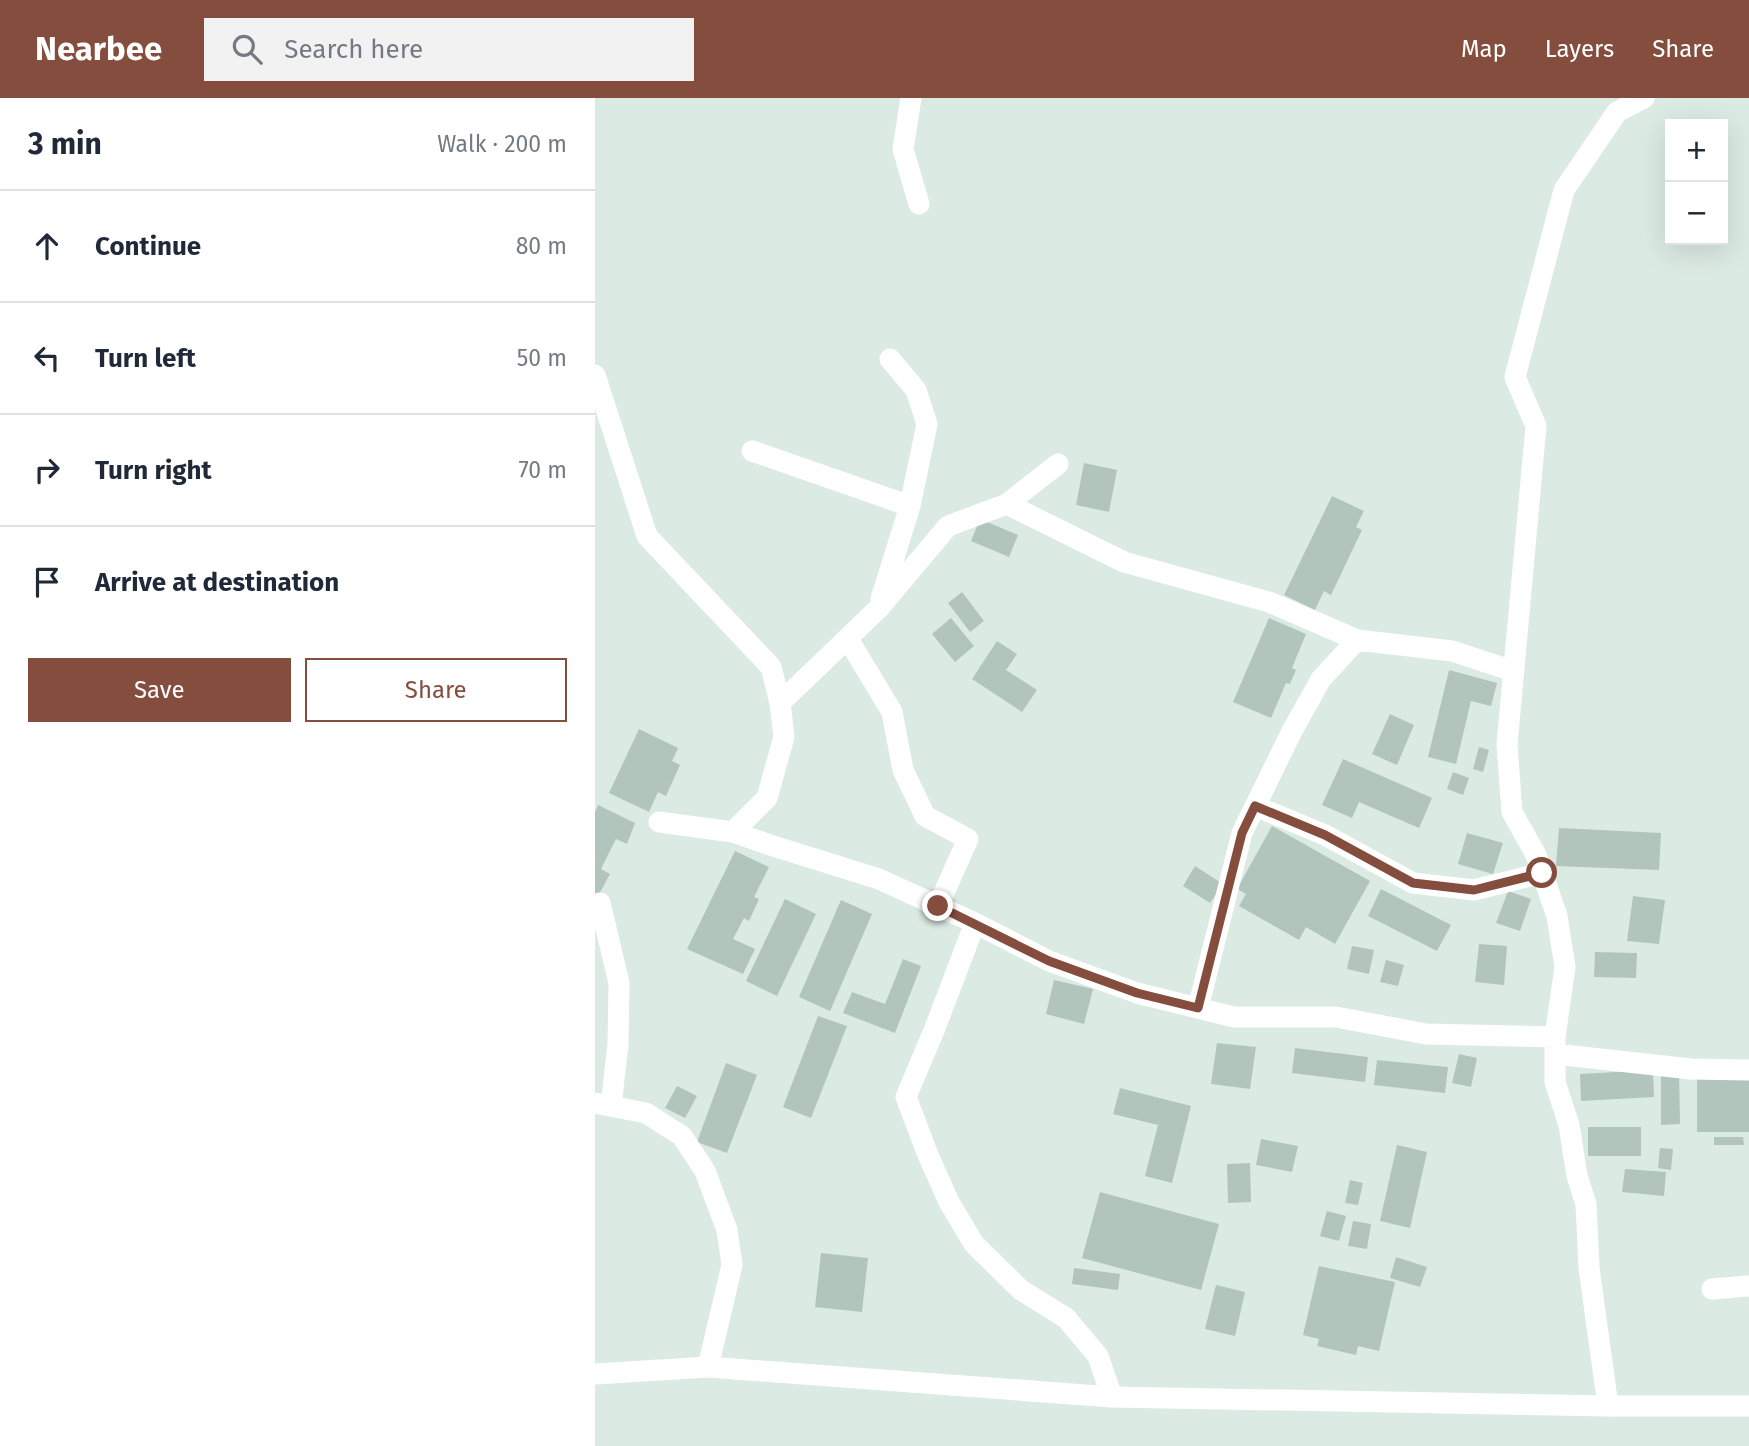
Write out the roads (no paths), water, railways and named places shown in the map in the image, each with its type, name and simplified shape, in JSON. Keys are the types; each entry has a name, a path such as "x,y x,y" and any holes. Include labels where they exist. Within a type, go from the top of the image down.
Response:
{"street":[{"path":"911,98 903,149 919,204"},
{"path":"1608,1406 1589,1268 1586,1204 1577,1176 1569,1125 1555,1082 1555,1046 1565,967 1557,916 1536,855 1512,812 1507,745 1536,426 1515,377 1564,190 1617,112 1644,98"},
{"path":"879,608 909,506 927,424 916,390 891,359"},
{"path":"595,375 647,536 771,667 781,703 784,737 767,798 733,832"},
{"path":"752,451 909,506"},
{"path":"781,703 879,608 948,526 1007,504 1058,464"},
{"path":"1007,504 1124,562 1269,602 1357,640 1452,651 1513,671"},
{"path":"848,639 892,712 903,771 925,816 968,839 938,906"},
{"path":"1198,1008 1242,833 1321,679 1357,640"},
{"path":"1255,806 1325,835 1413,883 1474,890 1542,873"},
{"path":"659,822 733,832 879,879 1049,961 1137,993 1234,1017 1336,1017 1426,1034 1555,1046 1691,1069 1749,1070"},
{"path":"600,903 619,983 618,1044 603,1104 646,1113 682,1136 705,1171 727,1230 731,1265 708,1367"},
{"path":"975,923 906,1097 949,1202 974,1244 1021,1290 1066,1318 1098,1356 1112,1397"},
{"path":"1712,1289 1749,1286"},
{"path":"595,1374 708,1367 1112,1397 1749,1406"}]}
